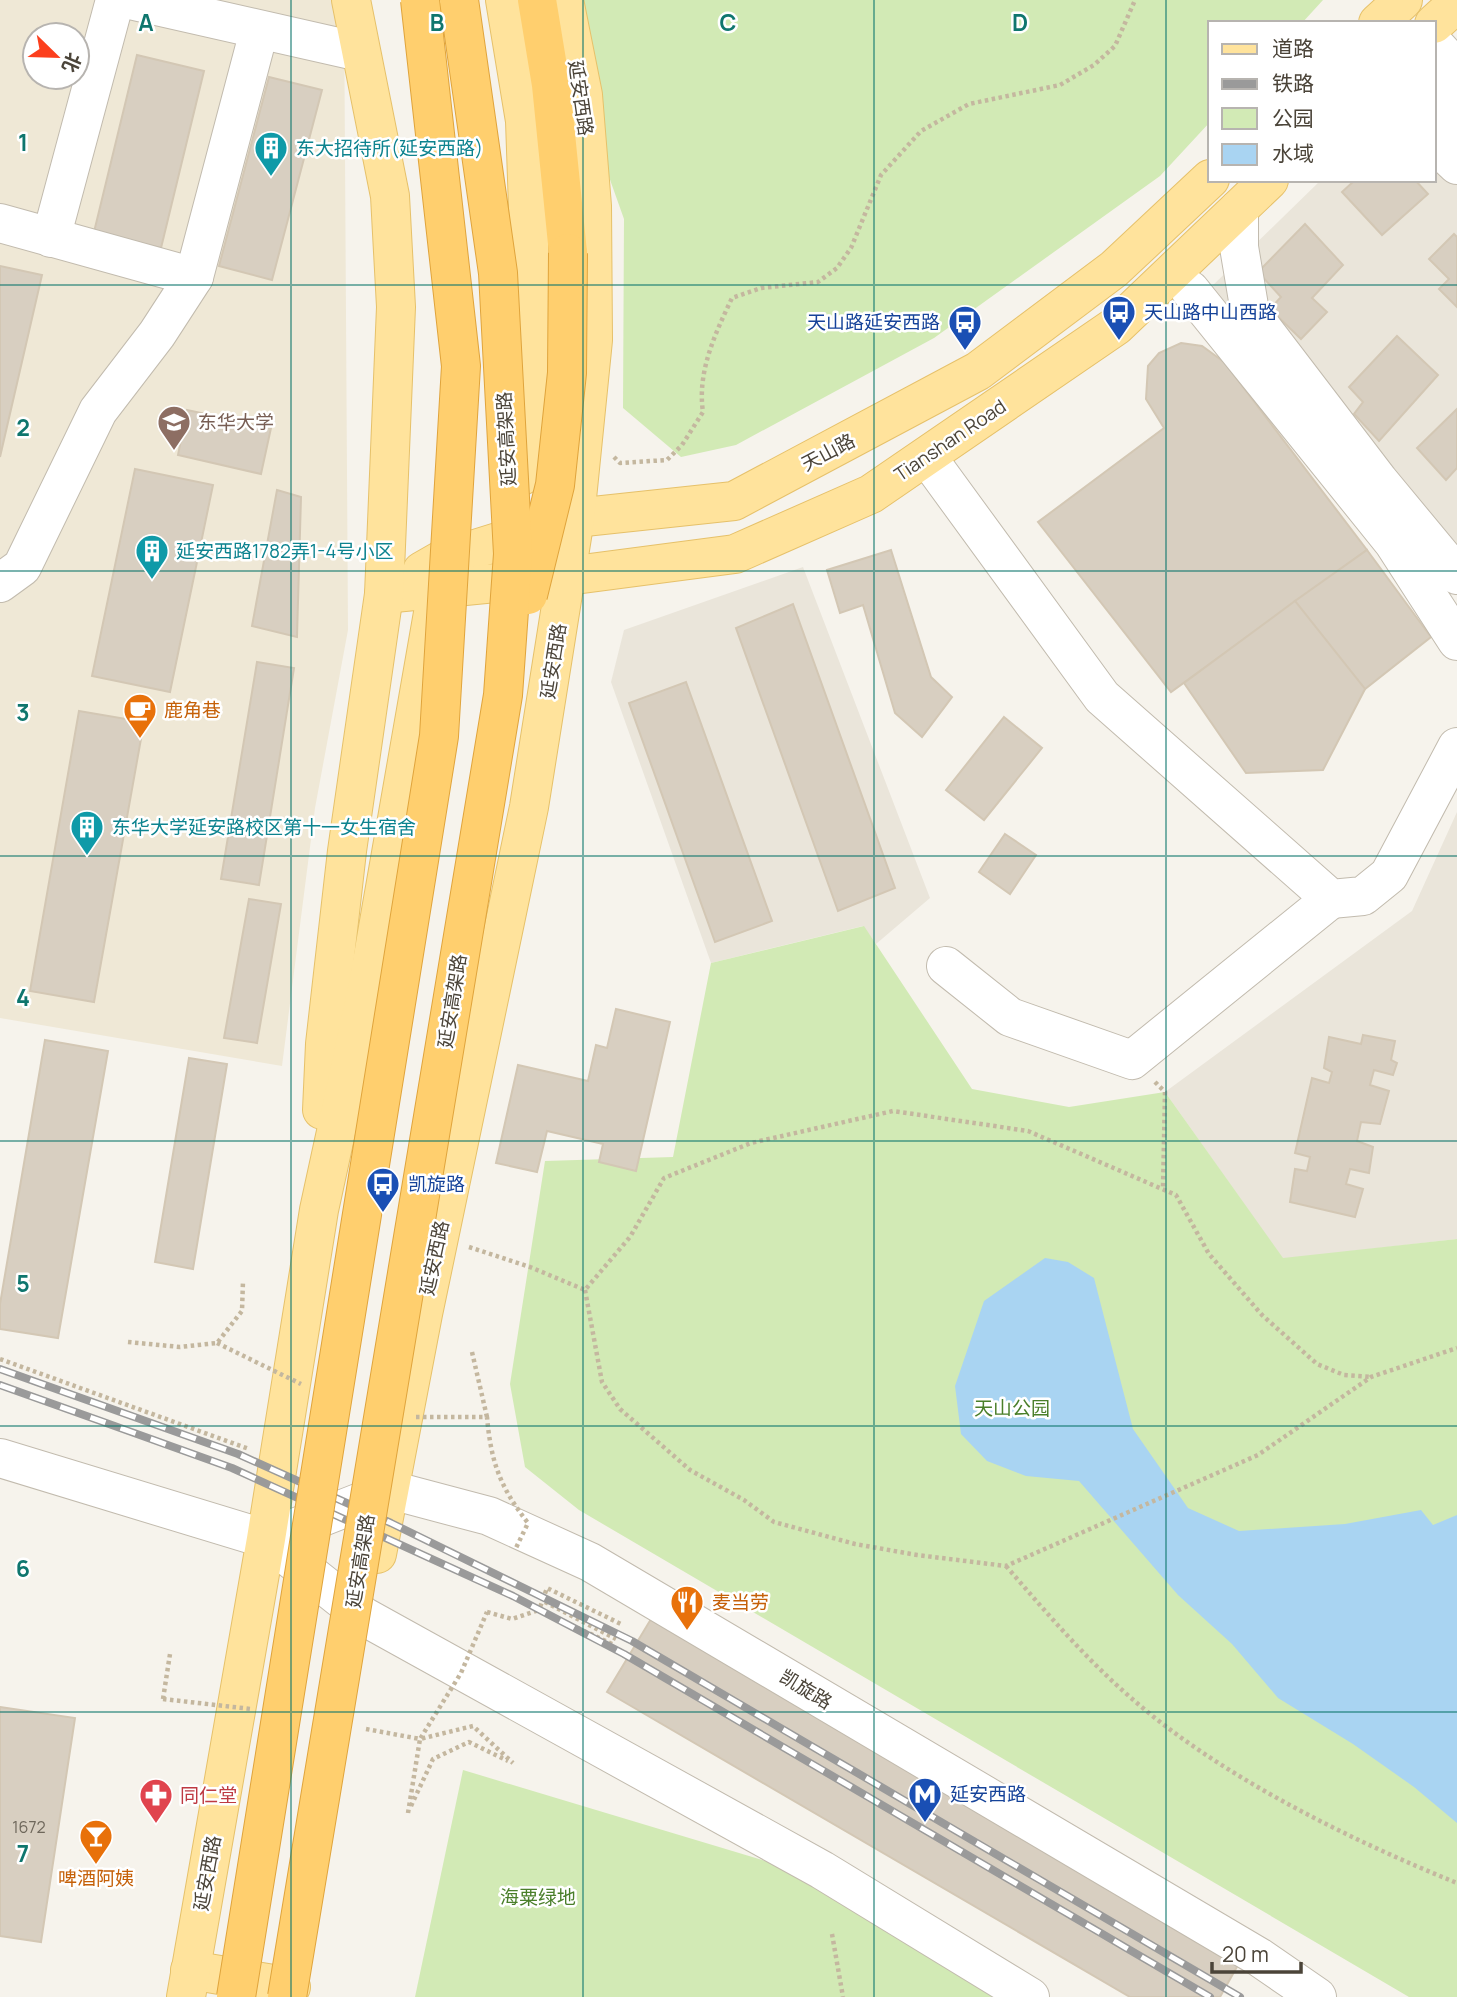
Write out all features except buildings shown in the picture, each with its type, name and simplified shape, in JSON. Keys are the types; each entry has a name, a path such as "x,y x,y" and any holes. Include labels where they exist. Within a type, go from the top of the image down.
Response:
{"highway":[{"path":"236,1997 439,736 461,366 419,0"},
{"name":"延安高架路","path":"290,1994 503,695 513,554 498,273 459,0"},
{"path":"503,695 555,485 567,373 568,253 551,85 537,0"}],"main road":[{"name":"延安西路","path":"319,1210 325,1044 347,851 384,594 396,307 390,197 352,0"},
{"name":"延安西路","path":"188,1984 267,1539 319,1210 368,985 440,574 464,292 446,128 419,0"},
{"name":"延安西路","path":"422,1314 422,1185 514,581 532,324 525,121 505,0"},
{"name":"延安西路","path":"290,1994 363,1616 391,1490 422,1314 529,807 575,518 593,340 592,206 583,95 564,0"},
{"path":"1380,21 1403,0"},
{"path":"1436,22 1457,3"},
{"name":"天山路","path":"384,594 440,574 518,536 575,518 734,501 978,371 1114,269 1208,181"},
{"name":"Tianshan Road","path":"440,574 514,581 735,554 871,494 1116,326 1267,182"},
{"path":"188,1984 290,1994"}],"street":[{"path":"51,238 115,0"},
{"path":"130,0 360,52"},
{"path":"0,583 22,567 98,411 157,334 194,277 259,31"},
{"path":"1436,46 1455,67 1436,145 1457,165"},
{"path":"1239,209 1239,247 1250,312 1379,481 1457,575"},
{"path":"0,223 194,277"},
{"path":"1190,290 1393,542 1457,641"},
{"path":"927,457 1102,697 1331,900"},
{"path":"946,966 1010,1017 1132,1060 1331,900 1363,896 1389,875 1457,747"},
{"path":"0,1458 267,1539 363,1616 822,1870 1021,1994"},
{"path":"267,1539 391,1490"},
{"name":"凯旋路","path":"391,1490 489,1516 590,1562 1247,1950 1304,1993"}],"path":[{"path":"584,424 620,463 667,460 682,445 703,412 700,394 712,342 732,298 761,288 818,282 837,268 850,248 881,175 920,131 969,104 1060,85 1094,65 1115,46 1135,0"},
{"path":"1132,1060 1165,1092 1163,1189"},
{"path":"585,1290 630,1237 664,1178 751,1143 893,1111 1028,1131 1176,1195 1209,1254 1271,1323 1317,1364 1344,1375 1371,1377"},
{"path":"468,1247 530,1267 585,1290"},
{"path":"128,1342 180,1347 217,1343 242,1311 243,1281"},
{"path":"585,1290 602,1382 620,1409 690,1470 744,1500 774,1521 880,1548 1006,1566 1112,1521 1189,1483 1258,1455 1371,1377 1457,1348"},
{"path":"472,1352 487,1417"},
{"path":"0,1359 279,1461"},
{"path":"1006,1566 1070,1639 1131,1698 1222,1768 1402,1860 1457,1883"},
{"path":"539,1610 547,1588 623,1625"},
{"path":"545,1602 616,1639"},
{"path":"488,1612 512,1619 539,1610 612,1644"},
{"path":"163,1699 170,1654"},
{"path":"473,1726 513,1763 469,1742 433,1759 408,1814 420,1739 473,1726"},
{"path":"832,1934 844,1997"}],"shaded area":[{"name":"东华大学","path":"0,0 344,0 348,630 315,808 282,1066 0,1018"},
{"path":"1457,53 1457,593 1209,289 1319,182 1436,182 1436,69"},
{"path":"803,567 930,898 876,944 863,926 711,963 611,682 624,630"},
{"path":"1457,812 1457,1239 1283,1259 1165,1092 1412,911"}],"green space":[{"path":"546,0 1323,0 1304,21 1208,21 1208,124 1160,176 934,338 736,445 681,457 623,408 624,219"},
{"name":"天山公园","path":"864,926 972,1089 1069,1107 1165,1092 1283,1258 1457,1239 1457,1997 1409,1997 579,1510 525,1467 510,1384 545,1161 673,1157 711,963"},
{"name":"海粟绿地","path":"463,1770 812,1875 1015,1997 415,1997"}],"water":[{"path":"1045,1258 1068,1262 1094,1278 1133,1429 1188,1508 1239,1531 1345,1524 1421,1510 1433,1525 1457,1515 1457,1823 1414,1787 1353,1744 1278,1698 1232,1644 1178,1595 1079,1481 1026,1476 987,1461 961,1434 955,1386 984,1301"}],"railway":[{"path":"0,1369 238,1454 391,1523 632,1641 1240,1997"},
{"path":"0,1385 232,1468 513,1596 624,1654 1210,1997"}],"place":[{"name":"东大招待所(延安西路)","path":"271,178"},
{"name":"天山路中山西路","path":"1119,342"},
{"name":"天山路延安西路","path":"965,352"},
{"name":"东华大学","path":"174,452"},
{"name":"延安西路1782弄1-4号小区","path":"152,581"},
{"name":"鹿角巷","path":"140,740"},
{"name":"东华大学延安路校区第十一女生宿舍","path":"87,857"},
{"name":"凯旋路","path":"383,1214"},
{"name":"麦当劳","path":"687,1632"},
{"name":"延安西路","path":"925,1824"},
{"name":"同仁堂","path":"156,1825"},
{"name":"啤酒阿姨","path":"96,1866"}]}
